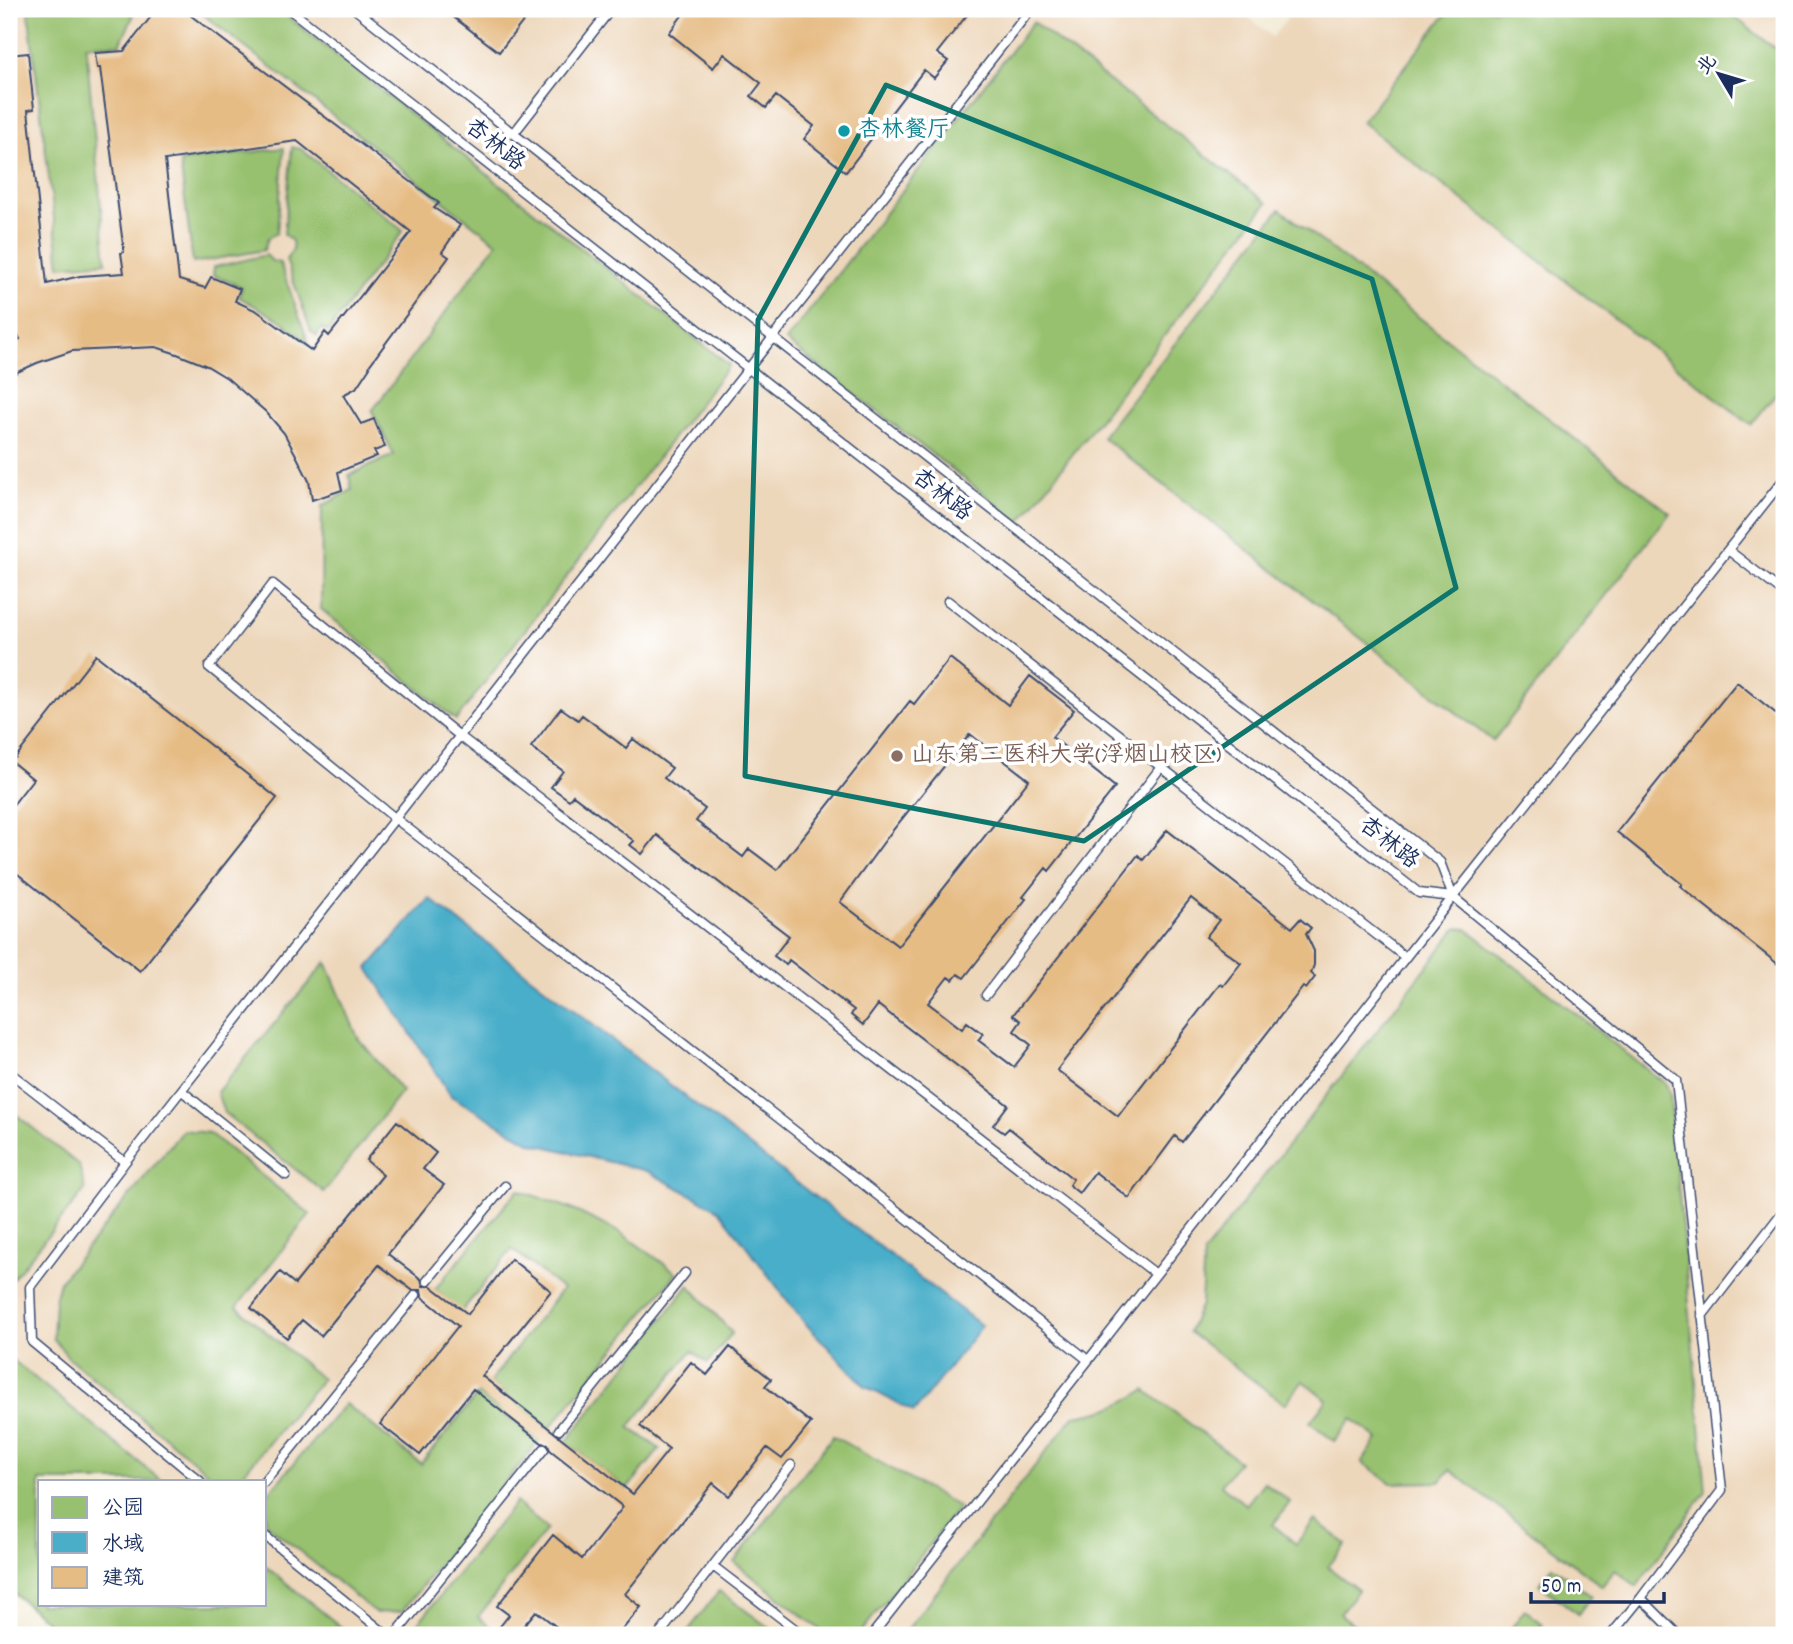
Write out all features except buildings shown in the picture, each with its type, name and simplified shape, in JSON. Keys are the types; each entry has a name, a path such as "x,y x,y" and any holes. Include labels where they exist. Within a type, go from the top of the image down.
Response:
{"lane":[{"name":"杏林路","path":"289,9 1419,893 1453,897 1440,862 355,9"},
{"path":"513,133 611,9"},
{"path":"199,1480 32,1342 30,1287 1031,9"},
{"path":"872,1635 1784,479"},
{"path":"1728,550 1784,593"},
{"path":"1088,1360 396,819 209,667 273,584 461,737 1156,1274"},
{"path":"948,601 1405,957"},
{"path":"986,995 1161,766"},
{"path":"1453,897 1676,1080 1722,1490 1611,1635"},
{"path":"9,1072 125,1163"},
{"path":"182,1091 286,1175"},
{"path":"427,1281 505,1185"},
{"path":"1703,1316 1784,1210"},
{"path":"559,1430 685,1273"},
{"path":"266,1480 416,1295"},
{"path":"395,1635 544,1449"},
{"path":"659,1635 791,1465"},
{"path":"266,1537 387,1635"},
{"path":"713,1566 803,1635"},
{"path":"1641,1598 1678,1635"}],"highlighted area":[{"path":"886,85 1372,279 1456,588 1084,841 745,776 758,320"}],"shaded area":[{"name":"山东第二医科大学(浮烟山校区)","path":"9,9 1239,9 1272,37 1295,9 1784,9 1784,1635 199,1635 260,1606 266,1606 266,1480 38,1481 9,1475"}],"green space":[{"path":"28,9 131,9 133,17 120,44 86,45 106,262 60,266"},
{"path":"196,9 278,9 729,365 456,720 321,609 322,506 352,490 349,475 394,455 372,411 497,243"},
{"path":"1450,9 1724,9 1784,55 1784,383 1751,425 1362,122"},
{"path":"1033,22 1267,203 1020,522 786,341"},
{"path":"292,147 301,149 403,231 328,332 322,328 317,336 311,331 286,260 293,249 292,241 284,234"},
{"path":"284,148 277,233 268,238 264,250 193,263 180,161"},
{"path":"1280,209 1670,513 1493,741 1102,437"},
{"path":"266,255 272,261 280,263 309,344 283,322 239,297 242,287 213,275 214,267"},
{"path":"1457,928 1467,929 1666,1084 1670,1095 1706,1491 1637,1586 1615,1570 1602,1586 1450,1470 1440,1482 1391,1483 1362,1462 1378,1439 1352,1419 1334,1441 1310,1422 1327,1400 1303,1381 1285,1404 1189,1332 1201,1304 1204,1253"},
{"path":"326,962 358,1038 402,1091 324,1192 224,1113 217,1092"},
{"path":"9,1109 79,1165 85,1190 11,1281 9,1322"},
{"path":"183,1130 209,1133 310,1214 237,1307 322,1379 238,1480 217,1480 69,1358 53,1338 55,1300 60,1281"},
{"path":"518,1190 569,1208 621,1233 677,1273 549,1429 490,1382 562,1289 512,1249 462,1311 435,1289"},
{"path":"689,1285 732,1333 708,1363 692,1351 629,1427 660,1449 627,1489 566,1442"},
{"path":"9,1357 161,1480 38,1480 38,1606 266,1606 266,1567 351,1635 62,1635 9,1589"},
{"path":"1145,1390 1239,1461 1221,1485 1246,1505 1264,1482 1290,1502 1273,1525 1296,1544 1315,1520 1346,1544 1328,1567 1358,1590 1340,1614 1368,1635 903,1635 1074,1416 1111,1408"},
{"path":"478,1394 539,1441 402,1611 376,1613 266,1524 266,1496 345,1404 421,1464"},
{"path":"833,1436 959,1507 859,1635 827,1635 734,1562"},
{"path":"516,1502 547,1529 478,1617 500,1635 418,1635 418,1623"},
{"path":"1552,1566 1591,1596 1578,1614 1539,1584"},
{"path":"719,1591 779,1635 685,1635"},
{"path":"1525,1610 1543,1624 1534,1635 1506,1635"}],"water":[{"path":"429,898 982,1326 914,1412 866,1387 803,1321 719,1210 647,1171 531,1143 451,1096 368,968"}],"place":[{"name":"杏林餐厅","path":"844,131"},
{"name":"山东第二医科大学(浮烟山校区)","path":"897,756"}]}
